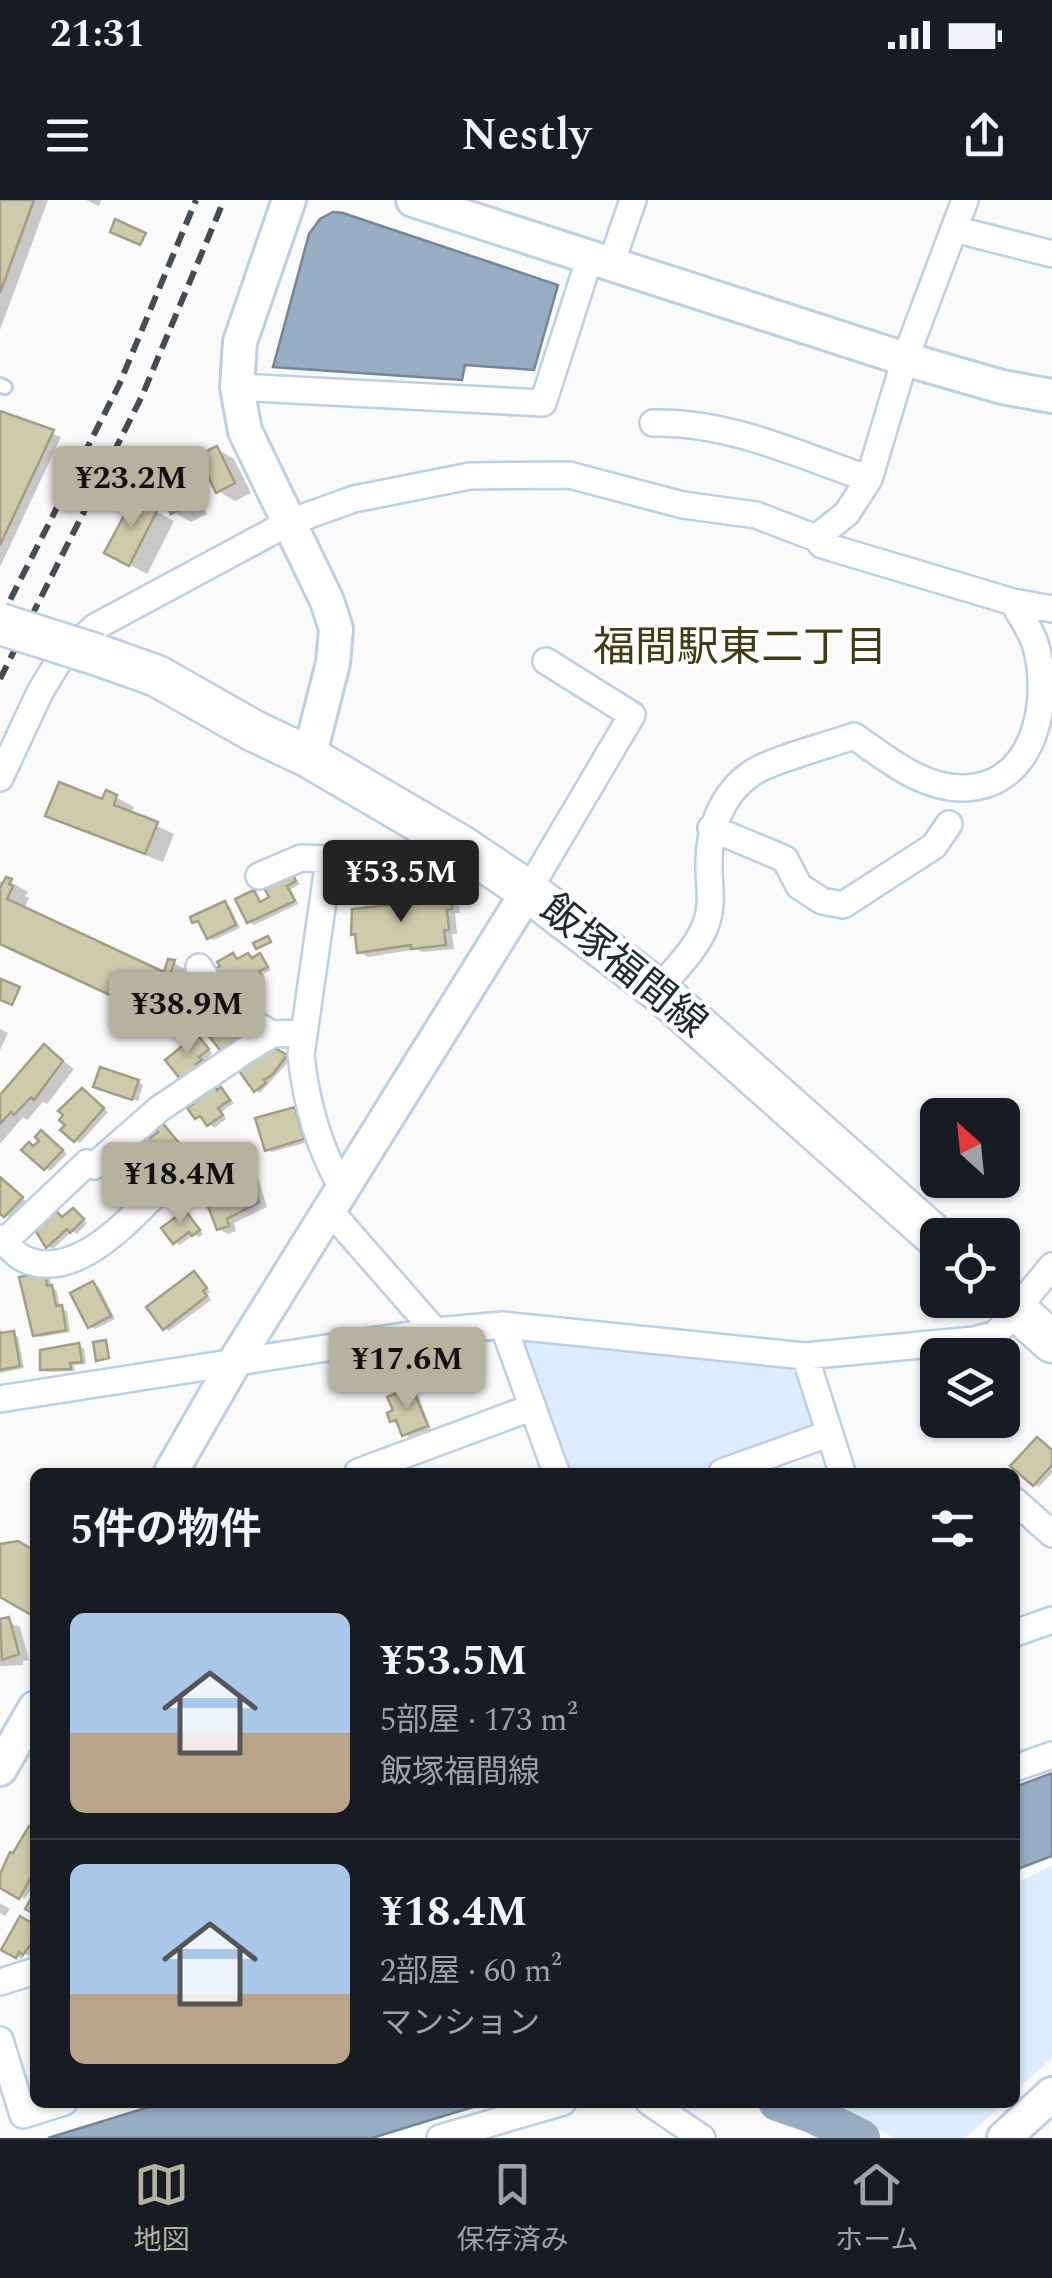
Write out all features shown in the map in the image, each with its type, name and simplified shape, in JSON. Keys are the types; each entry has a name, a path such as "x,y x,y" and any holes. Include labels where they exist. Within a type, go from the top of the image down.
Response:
{"main road":[{"name":"飯塚福間線","path":"0,624 157,676 308,757 461,846 528,891 658,990 920,1224"},
{"path":"1020,1313 1052,1342"}],"street":[{"path":"289,200 240,342 236,388 246,431 336,628 333,663 308,757"},
{"path":"413,200 906,359 1002,387 1052,396"},
{"path":"236,388 543,402 601,260 632,200"},
{"path":"816,538 847,513 869,479 906,359 964,200"},
{"path":"954,229 1052,254"},
{"path":"653,423 690,422 726,430 869,479"},
{"path":"0,778 40,692 60,659 96,627 290,522 354,499 470,476 568,475 683,506 756,515 816,538 822,545 1013,602 1052,609"},
{"path":"658,990 706,924 712,901 708,865 712,828 732,792 754,772 854,736 905,772 940,784 966,788 988,782 1022,762 1034,738 1040,710 1040,670 1035,642 1013,602"},
{"path":"174,1468 234,1363 528,891 632,715 546,662"},
{"path":"712,828 785,859 799,886 822,902 843,905 934,846 949,824"},
{"path":"259,876 302,858 329,859 302,1033 301,1055 308,1096 337,1200 435,1330"},
{"path":"199,967 222,1005 272,1034"},
{"path":"162,1187 106,1241 80,1257 56,1262 24,1259 2,1240 87,1164 94,1166 159,1108 272,1034 302,1033"},
{"path":"1020,1294 1052,1266"},
{"path":"0,1398 435,1330 504,1325 805,1356 974,1340 996,1334 1003,1318"},
{"path":"504,1325 555,1468"},
{"path":"805,1356 841,1468"},
{"path":"369,1468 533,1408"},
{"path":"733,1468 828,1434"},
{"path":"1020,1505 1052,1534"},
{"path":"1020,1631 1052,1620"},
{"path":"0,1768 30,1717"},
{"path":"1020,1766 1052,1754"},
{"path":"0,1982 30,1973"},
{"path":"0,2040 23,2116 46,2108"},
{"path":"1004,2138 1052,2094"},
{"path":"440,2138 543,2108"},
{"path":"658,2108 702,2138"}],"shaded area":[{"path":"333,212 558,285 534,370 465,365 462,380 273,367 309,234 320,219"},
{"path":"529,1337 788,1364 796,1370 815,1420 812,1429 705,1468 564,1468 519,1344"},
{"path":"1052,1773 1052,1856 1020,1868 1020,1785"},
{"path":"1052,1865 1052,2058 1020,2087 1020,1881"},
{"path":"146,2108 470,2108 372,2138 48,2138"},
{"path":"836,2108 998,2108 965,2138 895,2138"}],"building":[{"path":"0,200 34,200 0,293"},
{"path":"115,219 146,233 140,245 110,232"},
{"path":"0,411 54,430 0,545"},
{"path":"217,446 235,483 216,493 198,455"},
{"path":"173,466 191,504 171,514 153,475"},
{"path":"134,497 158,509 129,566 104,553"},
{"path":"59,782 102,799 106,790 117,795 114,805 158,822 145,854 45,816"},
{"path":"292,872 296,881 287,886 295,901 247,923 235,899 254,890 260,902 269,897 263,886"},
{"path":"6,877 12,879 9,884 13,886 7,899 164,972 168,959 175,960 170,975 186,982 189,990 195,987 194,999 203,1004 196,1019 187,1015 181,1028 0,944 0,888"},
{"path":"451,898 452,909 447,910 449,930 444,930 446,945 411,949 411,945 357,953 355,934 351,935 352,909"},
{"path":"225,901 236,925 207,939 198,921 192,923 190,917"},
{"path":"268,936 271,942 256,949 253,943"},
{"path":"233,953 237,959 248,953 252,958 260,953 268,967 241,986 243,989 228,995 214,969 220,966 217,962"},
{"path":"1,979 20,987 12,1005 0,1000"},
{"path":"220,1017 225,1023 228,1021 239,1039 224,1055 204,1030"},
{"path":"197,1034 209,1049 199,1057 202,1060 196,1064 198,1067 181,1080 165,1060"},
{"path":"44,1044 63,1061 34,1100 31,1097 0,1124 0,1095"},
{"path":"270,1045 287,1055 254,1092 237,1068"},
{"path":"100,1067 139,1080 132,1100 93,1087"},
{"path":"214,1085 217,1090 221,1087 230,1100 218,1108 223,1115 207,1126 187,1108"},
{"path":"82,1088 104,1108 74,1142 60,1130 65,1125 59,1120 63,1115 58,1111"},
{"path":"295,1107 304,1139 265,1151 255,1118"},
{"path":"160,1120 180,1144 159,1162 140,1139 146,1133 150,1138 158,1132 153,1126"},
{"path":"41,1130 63,1150 44,1170 21,1150 29,1142 33,1146 39,1141 35,1137"},
{"path":"126,1153 145,1177 124,1194 106,1171 113,1164 116,1169 124,1163 120,1159"},
{"path":"220,1162 222,1167 230,1163 235,1176 250,1171 259,1202 227,1219 229,1226 217,1230 207,1204 214,1201 199,1171"},
{"path":"0,1177 23,1197 4,1217 0,1214"},
{"path":"73,1208 84,1219 46,1248 34,1228 54,1209 62,1217"},
{"path":"185,1210 200,1230 192,1236 189,1232 173,1244 161,1228"},
{"path":"194,1271 207,1288 203,1291 207,1296 163,1330 146,1307"},
{"path":"45,1272 56,1306 62,1305 66,1330 33,1336 19,1277"},
{"path":"93,1281 111,1316 88,1328 70,1293"},
{"path":"0,1331 14,1331 20,1366 0,1370"},
{"path":"106,1340 109,1358 96,1361 93,1342"},
{"path":"79,1343 82,1362 70,1363 71,1369 40,1370 40,1350"},
{"path":"412,1387 428,1426 402,1436 396,1420 390,1422 387,1413 393,1410 387,1397"},
{"path":"1037,1437 1052,1450 1052,1465 1033,1486 1020,1475 1020,1468 1010,1466"},
{"path":"18,1541 30,1548 30,1614 0,1597 0,1544"},
{"path":"9,1617 19,1654 2,1660 0,1619"},
{"path":"29,1826 30,1879 19,1899 0,1888 0,1874 10,1852 13,1853"},
{"path":"20,1916 30,1922 30,1945 23,1955 19,1952 16,1958 1,1950"}],"waterway":[{"path":"794,2108 861,2138"}],"railway":[{"path":"0,620 119,385 196,200"},
{"path":"0,679 142,396 224,200"}],"district":[{"name":"福間駅東二丁目","path":"740,648"}]}
